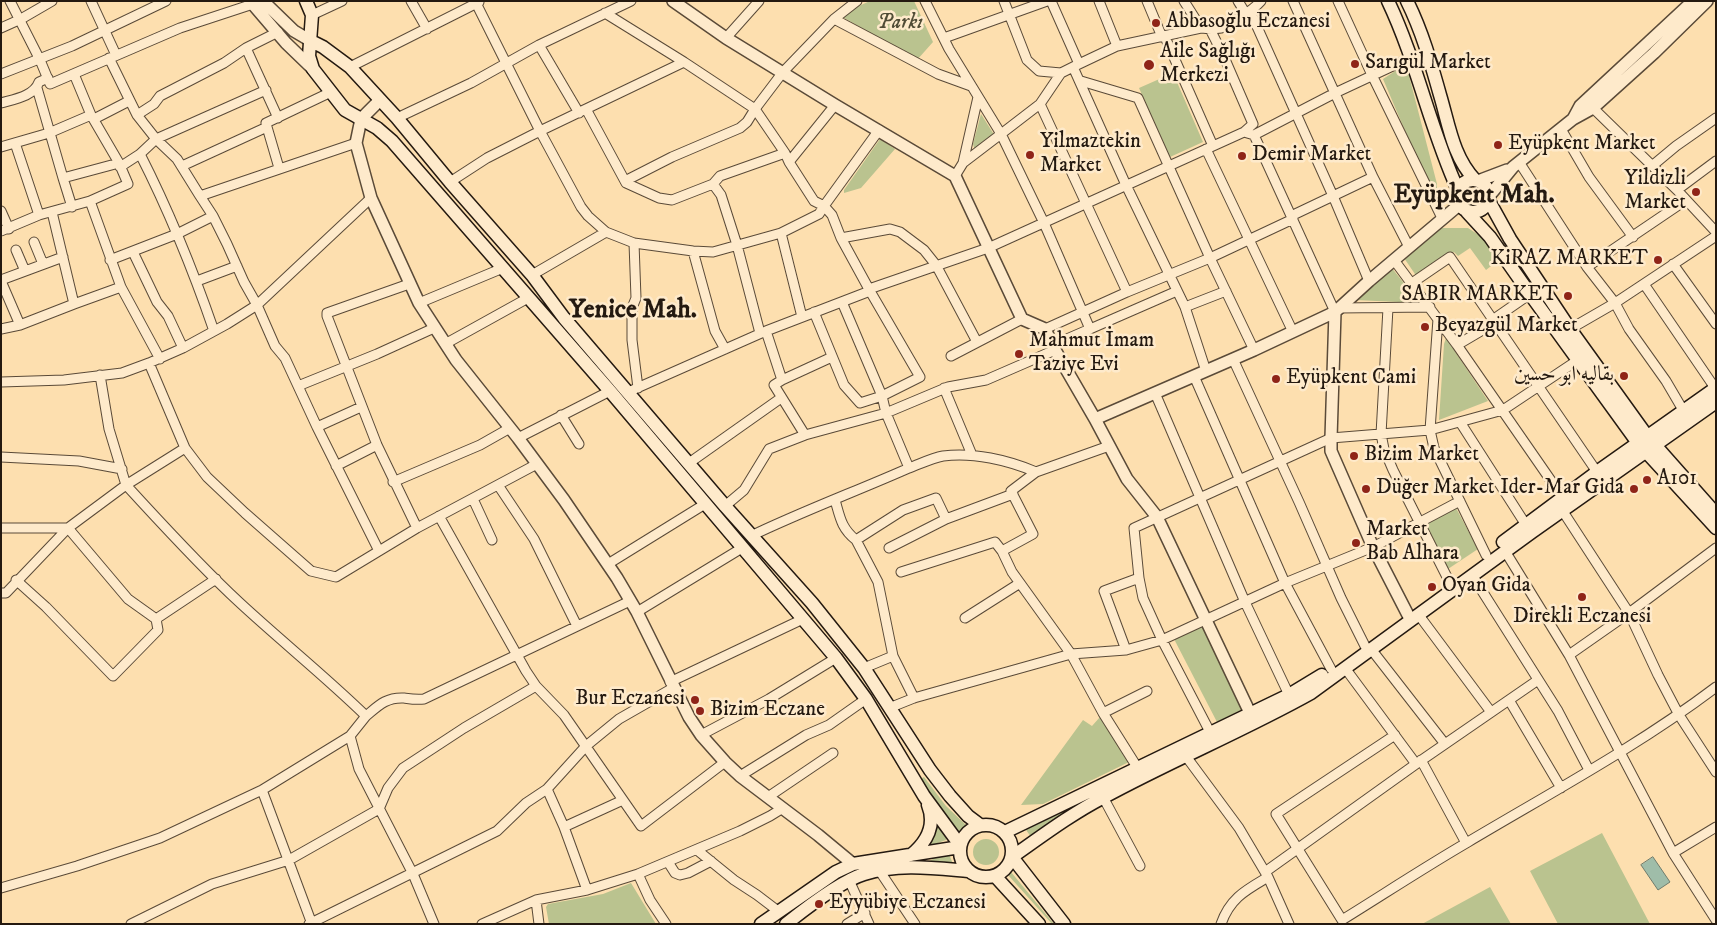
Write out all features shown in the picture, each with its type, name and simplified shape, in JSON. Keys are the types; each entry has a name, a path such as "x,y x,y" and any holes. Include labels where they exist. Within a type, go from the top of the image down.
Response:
{"main road":[{"path":"306,1 312,15 309,56 313,69 345,110 377,128 392,141 610,391 836,658 866,699 924,796 960,846"},
{"path":"1388,1 1412,57 1446,162 1458,190 1457,195 1463,208 1490,236 1578,360 1716,528"},
{"path":"1407,1 1426,48 1457,153 1466,170 1476,180 1486,186 1510,239 1646,444 1716,514"},
{"path":"311,40 350,67 532,275 564,318 633,390 724,506 817,610 864,668 930,770 968,816 980,825"},
{"path":"1458,190 1465,182 1476,180"},
{"path":"1463,208 1472,213 1483,210 1490,198"},
{"path":"789,923 849,880 879,870 906,867 968,871 978,876 995,876 1004,870 1012,857 1102,797 1281,710 1311,693 1486,555 1526,525 1562,504 1646,444 1683,410 1715,388"},
{"path":"1413,614 1505,551 1597,472 1716,402"},
{"path":"1005,832 1289,695 1368,648"},
{"path":"912,855 921,847 931,828 930,810 924,796"},
{"path":"968,871 961,860 960,846 967,832 980,825 990,825 1005,832 1012,844 1012,857 1064,924"},
{"path":"761,924 836,872 853,864 960,846"},
{"path":"995,876 1039,924"}],"street":[{"path":"10,1 50,84 180,28 255,2"},
{"path":"1,28 52,1"},
{"path":"92,1 105,31 112,57 129,101 137,115 156,139 177,159 213,216 275,346 285,358 379,551"},
{"path":"1,74 40,60 166,1"},
{"path":"312,15 342,1"},
{"path":"411,1 426,29"},
{"path":"396,118 470,83 539,45 631,1"},
{"path":"673,1 726,38 954,176 1022,319 1045,329 1127,479 1157,517 1250,713"},
{"path":"726,38 759,1"},
{"path":"925,1 971,86 1001,134 1044,223 1090,329"},
{"path":"1004,1 1026,60 1039,71 1061,73"},
{"path":"944,38 1049,1 1126,185 1185,307 1206,371"},
{"path":"1099,1 1117,46"},
{"path":"1147,1 1249,240 1293,332"},
{"path":"634,243 636,298 632,308 633,390 763,332 869,290 988,248 1244,132 1253,124 1224,58 1206,29 1184,1"},
{"path":"1238,1 1248,12 1296,113 1369,281"},
{"path":"954,176 963,163 1040,104 1061,73 1117,46 1222,27 1248,12 1261,1"},
{"path":"1293,1 1373,177 1409,247"},
{"path":"1338,1 1442,218"},
{"path":"1573,119 1580,106 1693,1"},
{"path":"1476,180 1501,173 1516,165 1573,119 1593,108 1654,53 1707,1"},
{"path":"255,2 286,43 313,69"},
{"path":"255,2 294,31 311,40"},
{"path":"350,67 477,2 540,131 581,207 588,216 606,232 634,243 693,251 713,252 738,245 781,232 819,214 878,130"},
{"path":"625,181 672,157 740,128 747,122 783,72 834,18 855,2"},
{"path":"605,13 755,109 814,201 824,206 832,215 841,238 869,290 920,377 882,396 860,403 844,385 814,312"},
{"path":"834,18 938,74 971,86"},
{"path":"137,115 154,104 160,96 224,63 246,48 278,32"},
{"path":"539,45 625,181 659,198 672,200 713,184 720,176 787,158 835,105"},
{"path":"246,48 278,118"},
{"path":"1244,132 1254,135 1335,93 1412,57"},
{"path":"450,182 487,158 684,62"},
{"path":"1,211 5,230 39,215 90,201 128,184 120,164 92,117 74,74"},
{"path":"48,78 39,82 37,88 72,207"},
{"path":"1081,81 1138,98 1254,350"},
{"path":"1,103 26,95 37,88"},
{"path":"63,178 120,164 140,154 156,139 266,90"},
{"path":"182,166 266,127 266,124 331,92"},
{"path":"963,163 978,97"},
{"path":"380,100 361,119 356,143 372,198 409,284 434,328 518,438 608,564 637,612 691,721 701,734 740,776 853,864"},
{"path":"1,147 49,133 129,101"},
{"path":"1040,104 1127,292"},
{"path":"1593,108 1677,190 1716,232"},
{"path":"1652,166 1676,146 1716,118"},
{"path":"266,127 279,168"},
{"path":"1561,129 1589,177 1633,237"},
{"path":"1254,135 1337,310 1330,438 1332,451 1373,547 1413,614 1492,712"},
{"path":"15,142 39,215"},
{"path":"200,196 356,143"},
{"path":"140,154 162,198 197,281 214,331"},
{"path":"1677,190 1716,161"},
{"path":"1490,198 1516,165"},
{"path":"1516,165 1614,303 1683,410"},
{"path":"1045,329 1249,240 1373,177"},
{"path":"713,184 721,195 738,245 763,332 782,380"},
{"path":"1,382 64,380 122,373 183,348 257,305 372,198"},
{"path":"1587,267 1686,200"},
{"path":"90,201 120,287 160,358"},
{"path":"1095,419 1254,350 1337,310 1442,218 1463,208"},
{"path":"52,212 74,304"},
{"path":"110,260 177,234 213,216"},
{"path":"841,238 880,230 895,230 924,250 936,265 976,342"},
{"path":"532,275 606,232"},
{"path":"781,232 802,317"},
{"path":"1570,329 1644,284 1716,236"},
{"path":"34,242 43,264"},
{"path":"16,250 25,271"},
{"path":"693,251 715,331 725,349"},
{"path":"133,252 157,302 168,316 183,348"},
{"path":"1412,283 1450,256 1597,472"},
{"path":"20,325 1,281 63,257"},
{"path":"1394,260 1430,307 1502,410 1562,504 1629,614 1658,676 1679,715 1716,772"},
{"path":"1673,264 1716,324"},
{"path":"197,281 237,266"},
{"path":"419,303 503,268"},
{"path":"409,284 328,313 327,316 376,445 417,528"},
{"path":"1644,284 1715,388"},
{"path":"1,329 20,325 120,287"},
{"path":"724,506 744,490 769,448 805,435 886,413 944,388 986,380 1090,329 1177,291"},
{"path":"1185,307 1226,291"},
{"path":"1456,345 1495,320 1530,294"},
{"path":"445,344 528,298"},
{"path":"842,302 882,396 886,413 909,468"},
{"path":"1337,310 1430,307"},
{"path":"1388,308 1381,434 1384,449 1450,583"},
{"path":"951,356 1022,319"},
{"path":"1438,320 1430,430 1434,448 1486,555"},
{"path":"298,386 434,328"},
{"path":"805,435 774,385 832,357"},
{"path":"1233,359 1327,566 1368,648 1445,744"},
{"path":"1210,732 1162,640 1143,598 1134,528 1201,499 1330,438 1430,430 1502,410 1578,360"},
{"path":"149,363 185,448 207,476 245,513 311,571 336,577 417,528 537,464"},
{"path":"100,375 110,429 126,485 185,549 216,579 366,716"},
{"path":"1194,376 1285,582 1330,669"},
{"path":"944,388 972,455"},
{"path":"518,438 610,391"},
{"path":"1155,393 1245,602 1289,695"},
{"path":"689,463 782,398"},
{"path":"317,427 361,407"},
{"path":"561,415 579,444"},
{"path":"1460,422 1526,525"},
{"path":"394,482 480,445 510,428"},
{"path":"336,466 376,445"},
{"path":"1002,550 1033,534 1011,491 1036,472 1109,446"},
{"path":"1,593 6,593 16,580 68,528 126,485 185,448"},
{"path":"751,536 802,512 942,456 972,455 1016,463 1036,472"},
{"path":"1,457 79,461 122,469"},
{"path":"498,485 534,539 578,626"},
{"path":"888,548 946,519 1013,494"},
{"path":"856,540 903,510 936,498 946,519"},
{"path":"473,499 492,540"},
{"path":"835,500 846,532 856,540 878,582 893,656 914,698"},
{"path":"889,708 914,698 1071,654 1126,650 1162,640 1285,582 1373,547 1460,501"},
{"path":"608,564 705,504"},
{"path":"439,516 536,686 564,716 641,826 725,762"},
{"path":"1,528 68,528 128,599 156,619 158,630 114,676 46,607 16,580"},
{"path":"901,572 996,542 1002,550 1012,572 1071,654 1103,713 1138,767"},
{"path":"637,612 742,548"},
{"path":"1569,655 1629,614 1716,548"},
{"path":"1505,551 1569,655 1673,852 1716,920"},
{"path":"1472,575 1558,711 1590,770"},
{"path":"1126,650 1104,591 1139,578"},
{"path":"156,619 216,579"},
{"path":"964,618 1020,583"},
{"path":"1,888 77,866 160,838 262,790 350,736 366,716 384,701 403,698 424,699 630,601"},
{"path":"262,790 311,923 497,831 526,803 546,789 586,746 619,719 672,685 803,619"},
{"path":"864,668 893,656"},
{"path":"701,734 769,699 836,658"},
{"path":"1345,668 1395,735 1419,762 1466,843"},
{"path":"1220,924 1224,914 1240,893 1419,762 1538,680"},
{"path":"131,924 212,884 288,860 379,809 388,788 403,768 464,728 536,686"},
{"path":"1395,735 1276,814 1341,922 1466,843 1620,753 1679,715 1716,687"},
{"path":"1103,713 1147,691"},
{"path":"740,776 806,734 829,725 866,699"},
{"path":"1509,700 1562,788"},
{"path":"350,736 359,769 413,874 434,924"},
{"path":"768,796 833,753"},
{"path":"1186,755 1239,828 1266,874 1289,924"},
{"path":"546,789 564,827 587,890"},
{"path":"1102,797 1140,866"},
{"path":"564,827 623,800"},
{"path":"482,924 536,900 587,890 638,874 740,831 783,808"},
{"path":"1673,852 1716,827"},
{"path":"697,850 734,880 778,911"},
{"path":"668,862 675,873 680,876 711,861"},
{"path":"879,870 915,924"},
{"path":"638,874 650,900 666,924"},
{"path":"849,880 869,924"},
{"path":"536,900 539,924"},
{"path":"847,924 865,913"}],"green space":[{"name":"Parkı","path":"870,1 914,1 933,42 917,60 839,15"},
{"path":"1406,64 1437,184 1437,188 1431,192 1383,79"},
{"path":"1173,73 1203,142 1170,157 1139,88"},
{"path":"981,114 995,136 975,151 973,144"},
{"path":"880,139 895,149 861,188 844,193 844,190"},
{"path":"1439,228 1468,228 1488,241 1500,259 1486,270 1470,248 1458,256 1454,252 1417,277 1404,258"},
{"path":"1391,267 1420,303 1355,300"},
{"path":"1446,338 1488,401 1439,420 1444,344"},
{"path":"1456,508 1478,549 1448,569 1424,525"},
{"path":"1203,625 1243,709 1217,722 1174,639"},
{"path":"1100,717 1129,762 1043,804 1021,805 1083,720 1092,726"},
{"path":"924,777 946,806 966,825 967,827 959,833 919,780"},
{"path":"1075,802 1079,804 1031,837 1024,827"},
{"path":"936,823 946,840 927,847"},
{"path":"1602,833 1650,924 1558,924 1530,871"},
{"path":"986,839 995,843 999,852 995,861 986,865 977,861 973,852 977,843"},
{"path":"949,854 953,864 928,862 938,856"},
{"path":"1011,872 1054,924 1008,875"},
{"path":"631,883 656,924 549,924 546,907 548,904 603,894"},
{"path":"1490,887 1511,924 1422,924"}],"shaded area":[{"path":"1653,857 1670,882 1658,890 1641,865"}],"place":[{"name":"Abbasoğlu Eczanesi","path":"1156,23"},
{"name":"Sarıgül Market","path":"1355,64"},
{"name":"Aile Sağlığı Merkezi","path":"1149,65"},
{"name":"Eyüpkent Market","path":"1498,145"},
{"name":"Yilmaztekin Market","path":"1030,155"},
{"name":"Demir Market","path":"1242,156"},
{"name":"Yildizli Market","path":"1696,192"},
{"name":"KiRAZ MARKET","path":"1658,260"},
{"name":"SABIR MARKET","path":"1568,296"},
{"name":"Beyazgül Market","path":"1425,327"},
{"name":"Mahmut İmam Taziye Evi","path":"1019,354"},
{"name":"بقاليه ابو حسين","path":"1624,376"},
{"name":"Eyüpkent Cami","path":"1276,379"},
{"name":"Bizim Market","path":"1354,456"},
{"name":"A101","path":"1647,480"},
{"name":"Düğer Market","path":"1366,489"},
{"name":"Ider-Mar Gida","path":"1634,489"},
{"name":"Market Bab Alhara","path":"1356,543"},
{"name":"Oyan Gida","path":"1432,587"},
{"name":"Direkli Eczanesi","path":"1582,597"},
{"name":"Bur Eczanesi","path":"695,700"},
{"name":"Bizim Eczane","path":"700,711"},
{"name":"Eyyübiye Eczanesi","path":"819,904"}],"district":[{"name":"Eyüpkent Mah.","path":"1474,197"},
{"name":"Yenice Mah.","path":"633,312"}]}
